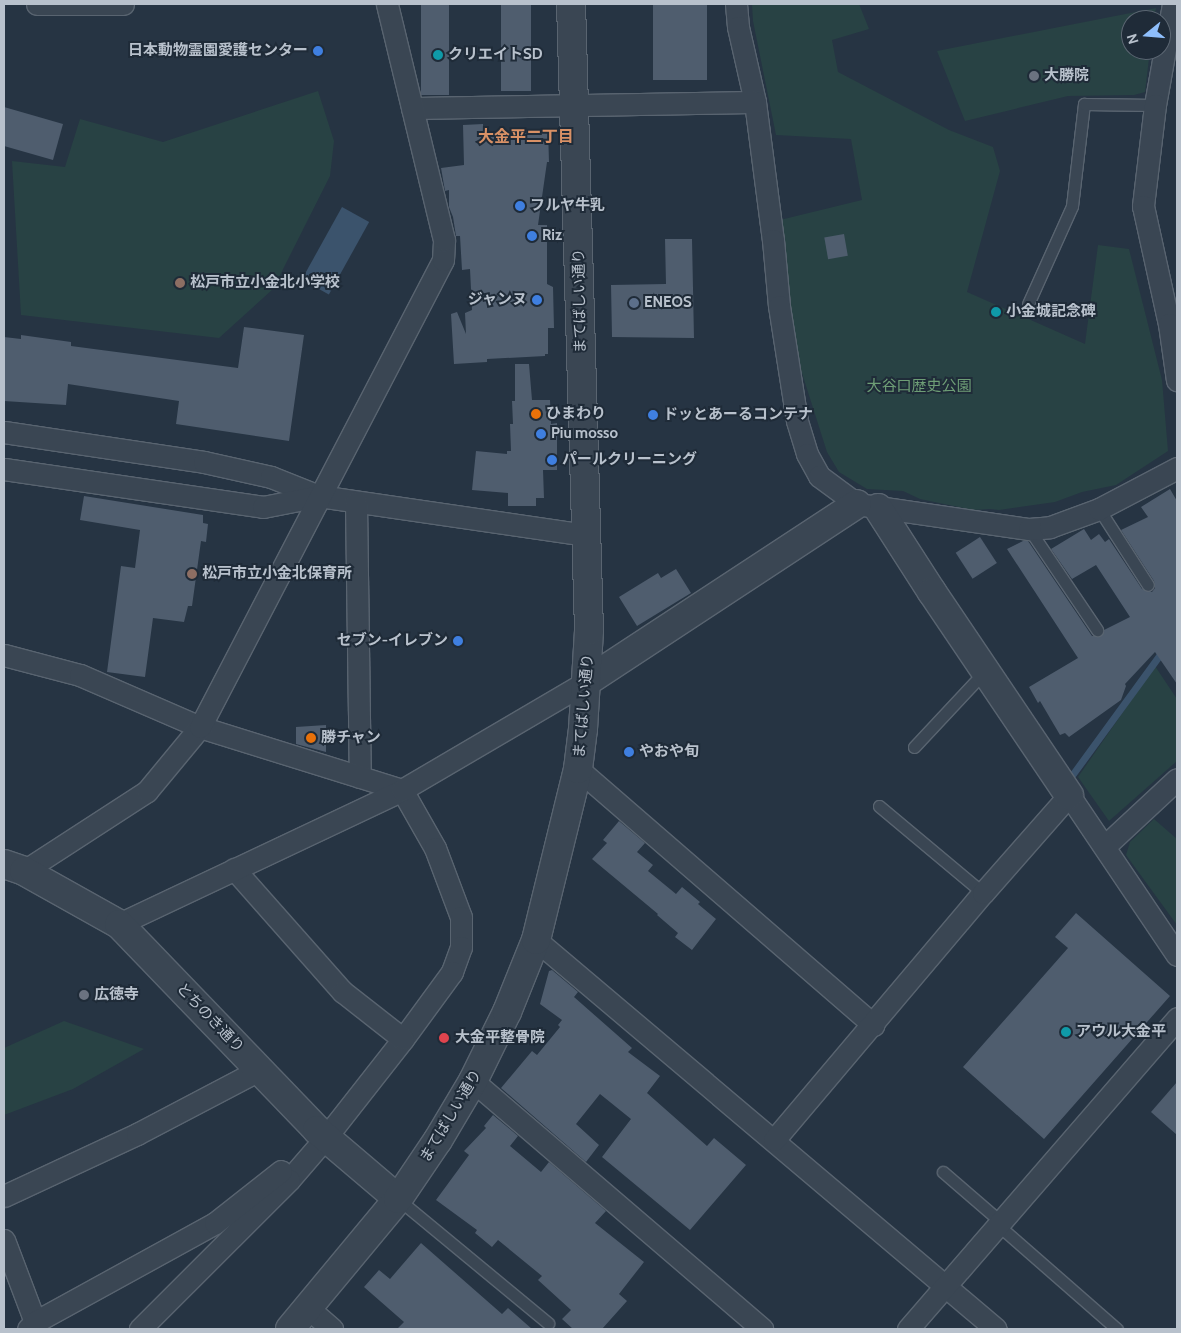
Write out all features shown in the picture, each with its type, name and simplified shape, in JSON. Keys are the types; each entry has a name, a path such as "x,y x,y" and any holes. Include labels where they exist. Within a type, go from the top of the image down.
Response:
{"street":[{"path":"37,4 123,4"},
{"path":"14,868 147,791 200,727 443,260 444,240 387,4"},
{"name":"まてばしい通り","path":"290,1329 398,1199 438,1140 473,1081 507,1012 536,940 578,769 589,631 571,4"},
{"path":"736,4 738,27 755,102 773,240 778,306 796,420 807,454 819,476 867,506 985,671 1106,846 1177,955"},
{"path":"1173,4 1155,105 1144,206 1175,349 1177,380"},
{"path":"412,108 755,102"},
{"path":"4,432 204,462 271,477 319,496 585,535"},
{"path":"119,924 402,790 586,682 867,506 1029,529 1050,527 1099,509 1177,468"},
{"path":"4,469 263,507 319,496"},
{"path":"356,502 360,777"},
{"path":"4,655 80,675 200,727 402,790 435,848 461,917 462,948 452,972 403,1038 320,1144 140,1329"},
{"path":"578,769 874,1025"},
{"path":"1106,846 1177,778"},
{"path":"774,1140 874,1025 983,893 1069,795"},
{"name":"とちのき通り","path":"14,868 119,924 317,1130 320,1144 398,1199"},
{"path":"234,869 343,992 403,1038"},
{"path":"536,940 996,1329"},
{"path":"908,1329 1177,1018"},
{"path":"4,1196 137,1134 259,1070"},
{"path":"473,1081 762,1329"},
{"path":"4,1240 32,1326 215,1223 320,1144"},
{"path":"308,1308 332,1329"}],"lane":[{"path":"1028,304 1072,206 1084,104 1155,105"},
{"path":"1099,509 1148,586"},
{"path":"1029,529 1098,630"},
{"path":"914,747 985,671"},
{"path":"879,806 983,893"},
{"path":"944,1172 1117,1329"},
{"path":"398,1199 548,1323"}],"green space":[{"name":"大谷口歴史公園","path":"752,4 859,4 869,29 832,40 838,72 949,130 993,147 1000,171 967,292 1085,344 1098,245 1129,249 1162,380 1168,451 1116,485 1082,492 1055,502 999,510 973,510 920,499 903,491 867,489 839,472 827,452 801,370 793,326 780,220 862,200 851,139 776,135 753,21"},
{"path":"1121,15 1121,60 1149,60 1145,92 1134,95 1068,96 965,121 937,51"},
{"path":"318,91 334,141 330,176 273,289 219,338 21,315 12,161 65,167 80,119 163,142"},
{"path":"1155,666 1177,699 1177,761 1109,821 1078,777"},
{"path":"1154,819 1177,839 1177,925 1126,855 1130,842"},
{"path":"64,1021 144,1049 73,1089 4,1115 4,1048"}],"water":[{"path":"342,207 369,222 329,295 302,280"}],"building":[{"name":"クリエイトSD","path":"421,4 449,4 449,95 421,95"},
{"path":"501,4 531,4 531,91 501,91"},
{"path":"653,4 707,4 707,80 653,80"},
{"path":"4,107 63,124 53,160 4,146"},
{"path":"483,124 483,133 548,129 549,162 547,162 538,225 547,225 547,284 553,287 554,328 548,328 548,354 545,354 545,356 487,359 487,362 454,364 451,314 457,312 466,334 465,313 472,310 470,269 462,270 460,236 456,236 453,217 449,207 449,190 445,191 441,168 464,165 463,125"},
{"path":"844,234 848,256 828,259 824,237"},
{"path":"665,239 692,239 694,338 612,337 611,285 666,284"},
{"path":"244,327 304,335 289,441 176,424 179,401 68,384 66,405 4,401 4,337 21,339 21,335 71,342 71,346 238,368"},
{"path":"515,364 529,364 532,400 550,400 551,424 557,423 557,470 543,470 544,498 536,498 536,506 508,506 508,493 472,490 476,451 507,454 507,451 511,451 510,424 513,424 512,401 515,401"},
{"path":"1170,489 1177,501 1177,684 1155,652 1125,684 1121,700 1069,737 1065,733 1060,735 1040,701 1038,703 1029,687 1078,658 1007,549 1023,541 1028,541 1092,636 1101,636 1104,630 1130,617 1096,565 1072,579 1051,549 1084,529 1091,540 1099,534 1105,542 1109,539 1142,589 1152,592 1155,588 1154,581 1121,530 1148,517 1141,507"},
{"path":"84,496 203,515 203,523 208,524 206,542 201,541 192,606 188,606 184,622 153,618 145,677 107,672 121,566 135,568 140,530 80,520"},
{"path":"980,537 997,563 973,579 956,553"},
{"path":"676,569 691,593 637,626 619,597 658,573 661,578"},
{"name":"勝チャン","path":"326,725 326,752 296,744 296,727"},
{"path":"619,821 645,843 637,852 653,865 648,871 676,894 682,887 716,919 692,950 675,937 678,933 658,914 592,859 607,843 603,840"},
{"name":"アウル大金平","path":"1076,913 1170,996 1044,1139 963,1067 1068,948 1055,937"},
{"path":"552,970 578,992 574,997 632,1048 628,1052 660,1076 647,1093 707,1146 714,1138 746,1165 690,1230 602,1157 631,1119 600,1094 576,1124 599,1145 586,1162 501,1088 532,1051 537,1055 560,1027 558,1025 562,1020 540,1004 549,971"},
{"path":"1177,1082 1177,1135 1151,1112"},
{"path":"493,1115 518,1136 510,1146 541,1172 549,1162 606,1211 595,1223 644,1262 619,1294 627,1301 602,1329 573,1329 562,1319 571,1310 538,1280 542,1276 498,1240 492,1247 475,1233 477,1230 436,1200 469,1155 464,1151 486,1128 484,1126"},
{"path":"421,1243 502,1314 508,1308 532,1329 397,1329 404,1322 364,1287 379,1270 390,1279"}],"waterway":[{"path":"1067,782 1164,649"}],"place":[{"name":"日本動物霊園愛護センター","path":"318,51"},
{"name":"クリエイトSD","path":"438,55"},
{"name":"大勝院","path":"1034,76"},
{"name":"フルヤ牛乳","path":"520,206"},
{"name":"Riz","path":"532,236"},
{"name":"松戸市立小金北小学校","path":"180,283"},
{"name":"ジャンヌ","path":"537,300"},
{"name":"ENEOS","path":"634,303"},
{"name":"小金城記念碑","path":"996,312"},
{"name":"ひまわり","path":"536,414"},
{"name":"ドッとあーるコンテナ","path":"653,415"},
{"name":"Piu mosso","path":"541,434"},
{"name":"パールクリーニング","path":"552,460"},
{"name":"松戸市立小金北保育所","path":"192,574"},
{"name":"セブン-イレブン","path":"458,641"},
{"name":"勝チャン","path":"311,738"},
{"name":"やおや旬","path":"629,752"},
{"name":"広徳寺","path":"84,995"},
{"name":"アウル大金平","path":"1066,1032"},
{"name":"大金平整骨院","path":"444,1038"}],"district":[{"name":"大金平二丁目","path":"526,137"}]}
